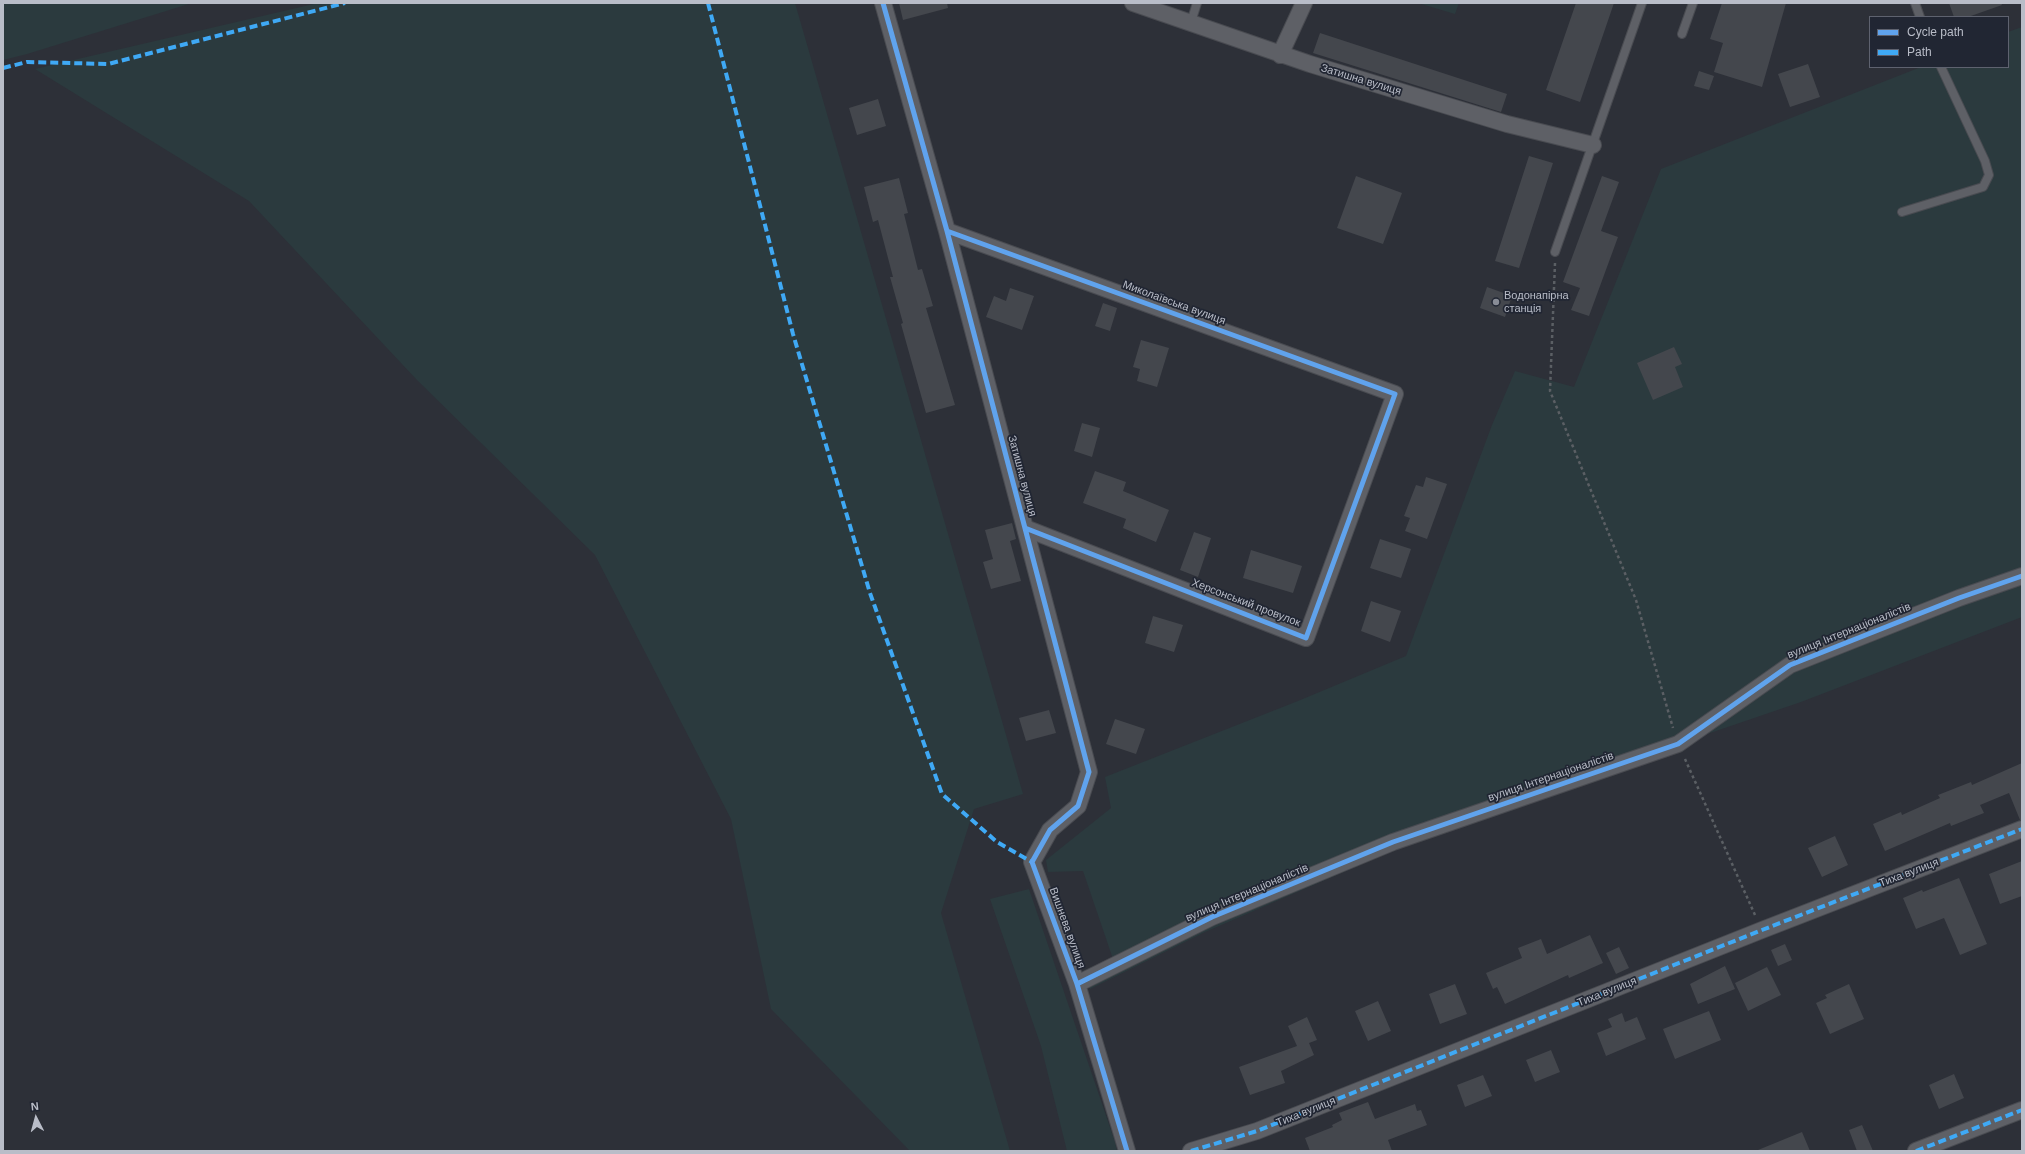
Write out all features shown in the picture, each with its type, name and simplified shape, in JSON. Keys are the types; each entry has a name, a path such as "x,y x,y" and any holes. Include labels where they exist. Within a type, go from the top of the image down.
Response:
{"street":[{"name":"Затишна вулиця","path":"882,3 947,231 1089,772"},
{"name":"Затишна вулиця","path":"1133,3 1191,22 1280,55 1506,124 1593,145"},
{"path":"1280,55 1304,3"},
{"name":"Миколаївська вулиця","path":"947,231 1395,394"},
{"name":"Херсонський провулок","path":"1025,528 1306,638 1395,394"},
{"name":"вулиця Інтернаціоналістів","path":"1077,984 1212,917 1393,842 1678,744 1790,665 1959,598 2022,576"},
{"name":"Вишнева вулиця","path":"1089,772 1078,806 1050,830 1032,862 1077,984 1127,1151"},
{"name":"Тиха вулиця","path":"1191,1151 1257,1131 1762,930 2022,829"},
{"path":"1916,1151 2022,1110"}],"lane":[{"path":"1191,22 1198,3"},
{"path":"1556,252 1642,3"},
{"path":"1682,34 1693,3"},
{"path":"1915,3 1920,16"},
{"path":"1902,212 1983,187 1989,175 1985,161 1941,68"}],"path":[{"path":"1556,252 1550,391 1636,600 1678,744 1762,930"}],"shaded area":[{"path":"3,3 192,3 3,60"},
{"path":"318,3 795,3 1023,794 974,809 941,913 1010,1151 910,1151 771,1009 731,819 595,555 417,380 249,201 35,69"},
{"path":"1418,3 1459,3 1455,14"},
{"path":"2022,27 2022,617 1801,702 1678,744 1415,841 1205,932 1090,989 1084,970 1113,959 1083,871 1048,872 1046,860 1111,808 1105,777 1298,701 1406,656 1492,425 1515,371 1574,387 1661,169 1918,68 2009,68 2009,32"},
{"path":"1029,889 1117,1151 1067,1151 1041,1046 990,899"}],"building":[{"path":"899,3 947,3 948,8 903,20"},
{"path":"1576,3 1614,3 1580,102 1546,90"},
{"path":"1722,3 1786,3 1762,87 1714,72 1723,43 1710,39"},
{"path":"1949,3 2001,3 2002,5 1971,16 1954,16"},
{"path":"1320,33 1507,94 1501,112 1313,53"},
{"path":"1808,64 1820,97 1790,107 1778,74"},
{"path":"1699,71 1714,76 1709,90 1694,86"},
{"path":"878,99 886,126 857,135 849,108"},
{"path":"1529,156 1553,163 1519,268 1495,261"},
{"path":"1356,176 1402,193 1383,244 1337,228"},
{"path":"1602,176 1619,182 1601,231 1618,237 1589,316 1571,310 1580,288 1563,282"},
{"path":"899,178 908,213 904,214 918,270 922,269 933,306 926,308 955,405 926,413 901,324 903,323 890,277 893,277 878,220 873,222 864,187"},
{"name":"Водонапірна станція","path":"1487,287 1512,296 1505,317 1480,308"},
{"path":"1010,288 1034,296 1022,330 986,317 994,296 1006,301"},
{"path":"1103,303 1117,308 1110,331 1095,326"},
{"path":"1141,340 1169,348 1157,387 1137,381 1140,369 1133,367"},
{"path":"1674,347 1682,364 1675,367 1683,387 1653,400 1637,363"},
{"path":"1082,423 1100,428 1092,457 1074,451"},
{"path":"1095,471 1126,482 1123,491 1169,510 1156,542 1123,528 1126,519 1083,503"},
{"path":"1426,477 1447,484 1427,539 1405,531 1410,518 1404,516 1416,485 1423,487"},
{"path":"1012,523 1016,539 1010,541 1021,581 991,589 983,562 993,559 985,530"},
{"path":"1194,532 1211,538 1198,577 1180,570"},
{"path":"1380,539 1411,549 1401,578 1370,568"},
{"path":"1251,550 1302,566 1293,593 1243,578"},
{"path":"1371,601 1401,611 1390,642 1361,631"},
{"path":"1153,616 1183,625 1174,652 1145,643"},
{"path":"1049,710 1056,733 1026,741 1019,718"},
{"path":"1115,719 1145,729 1136,754 1106,744"},
{"path":"2022,763 2022,820 2020,820 2009,793 1980,805 1984,813 1951,826 1950,823 1885,851 1873,824 1901,812 1902,815 1940,798 1938,795 1971,782 1972,785"},
{"path":"1835,836 1848,865 1822,877 1808,848"},
{"path":"2022,861 2022,896 2000,904 1989,874"},
{"path":"1959,878 1987,944 1960,955 1944,918 1916,929 1903,898"},
{"path":"1590,935 1603,963 1569,978 1568,975 1505,1004 1497,987 1493,989 1486,973 1522,958 1518,948 1541,939 1547,954"},
{"path":"1785,944 1792,960 1778,966 1771,950"},
{"path":"1619,947 1629,968 1616,974 1606,953"},
{"path":"1725,966 1735,989 1698,1004 1690,984"},
{"path":"1767,967 1781,995 1748,1011 1735,983"},
{"path":"1455,984 1467,1014 1440,1024 1429,994"},
{"path":"1849,984 1864,1019 1830,1034 1816,1003 1827,998 1825,995"},
{"path":"1378,1001 1391,1031 1368,1041 1355,1011"},
{"path":"1709,1011 1721,1040 1675,1059 1663,1029"},
{"path":"1622,1013 1625,1022 1637,1017 1646,1039 1606,1056 1597,1033 1612,1027 1608,1019"},
{"path":"1307,1017 1317,1040 1309,1043 1314,1055 1281,1071 1285,1083 1250,1095 1239,1067 1297,1046 1288,1026"},
{"path":"1551,1050 1560,1072 1535,1082 1526,1060"},
{"path":"1954,1074 1964,1098 1939,1109 1929,1085"},
{"path":"1483,1075 1492,1096 1465,1107 1457,1085"},
{"path":"1368,1102 1375,1119 1415,1104 1417,1111 1421,1110 1427,1125 1388,1140 1392,1151 1310,1151 1305,1138 1333,1127 1332,1125 1342,1120 1339,1113"},
{"path":"1862,1125 1873,1151 1857,1151 1849,1130"},
{"path":"1802,1132 1810,1151 1758,1151 1758,1150"}],"marked path":[{"path":"3,68 27,62 108,64 345,3"},
{"path":"708,3 793,334 870,593 942,794 997,842 1032,862"},
{"path":"1191,1151 1257,1131 1762,930 2022,829"},
{"path":"1916,1151 2022,1110"}],"cycle path":[{"path":"883,3 947,231 1089,772 1078,806 1050,830 1032,862 1077,984 1127,1151"},
{"path":"947,231 1395,394 1306,638 1025,528"},
{"path":"1077,984 1212,917 1393,842 1678,744 1790,665 1959,598 2022,576"}],"place":[{"name":"Водонапірна станція","path":"1496,302"}]}
